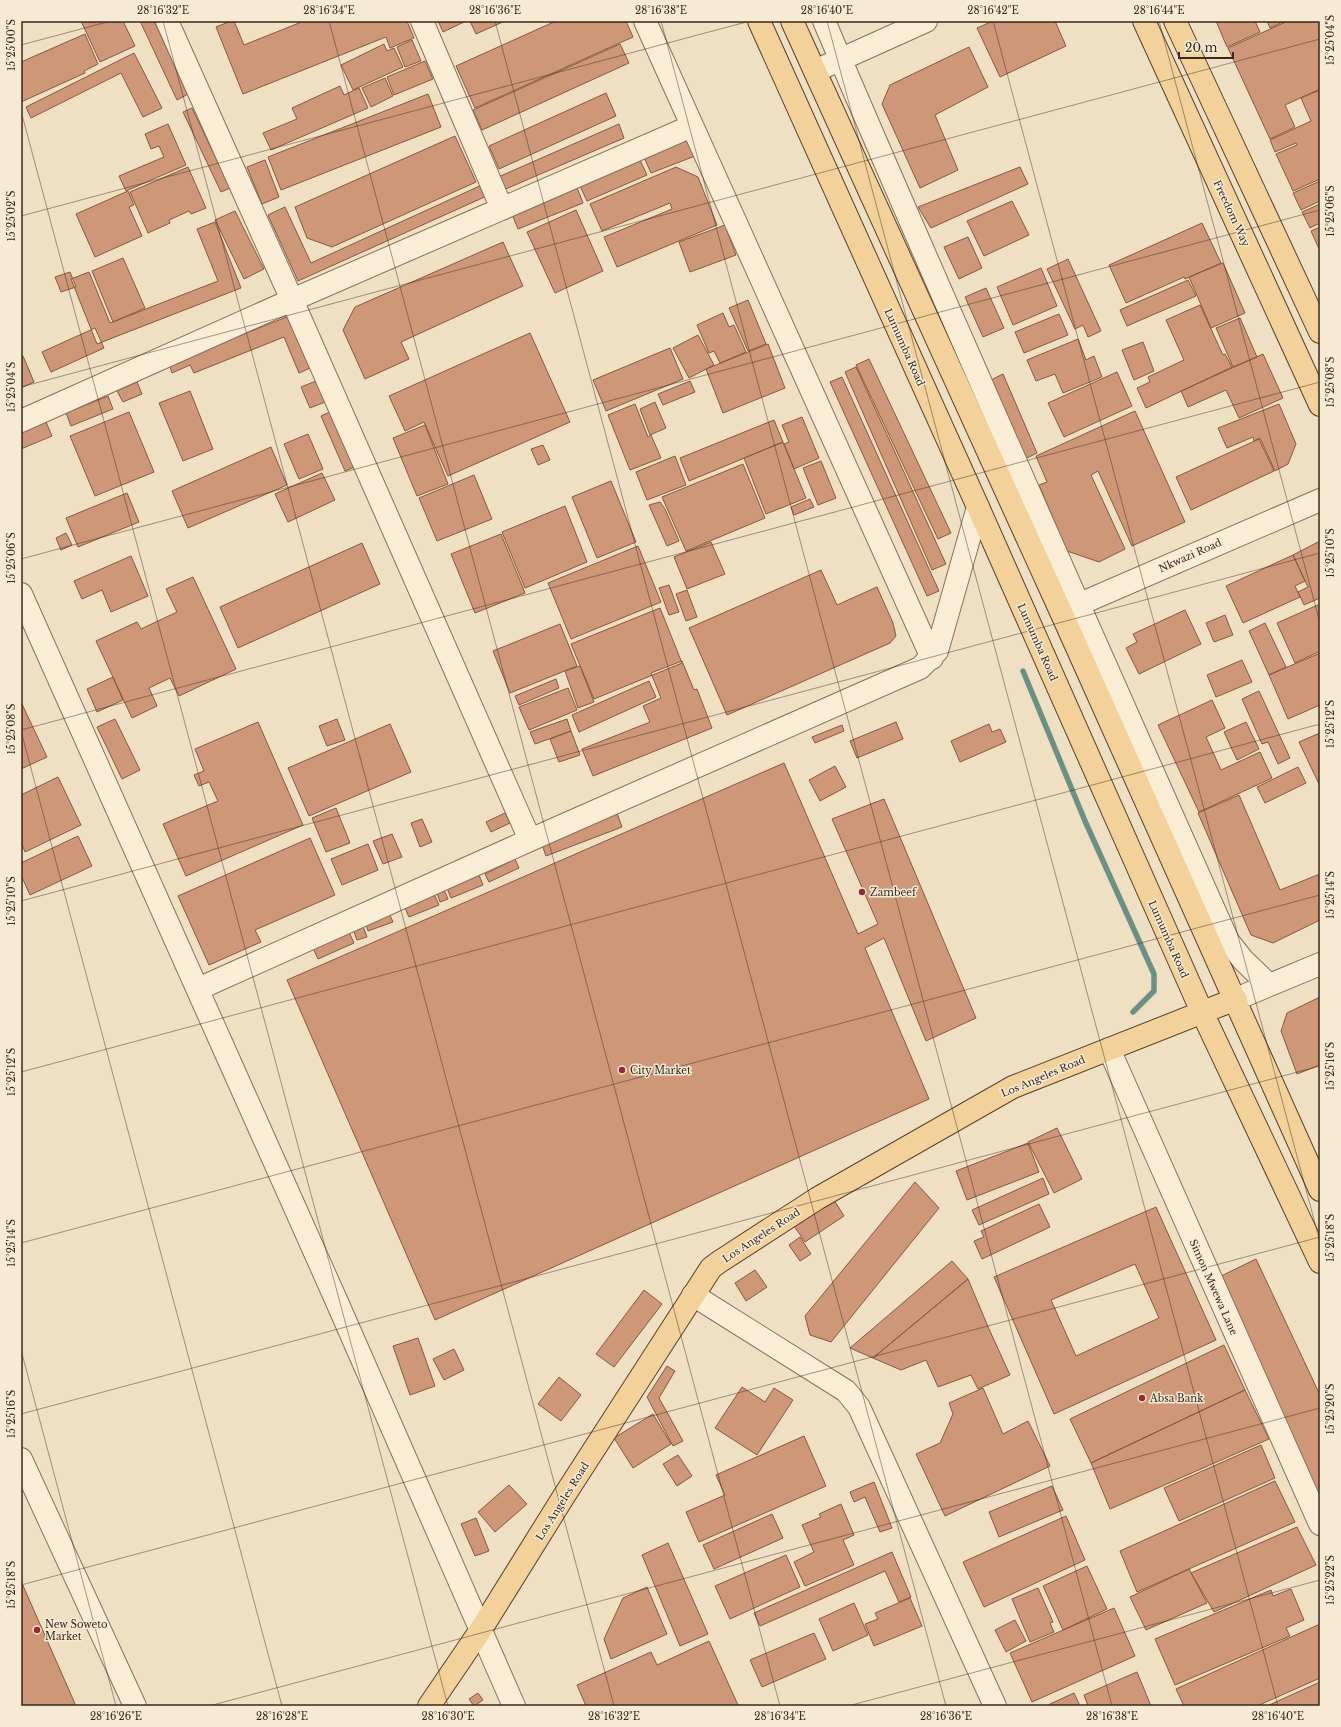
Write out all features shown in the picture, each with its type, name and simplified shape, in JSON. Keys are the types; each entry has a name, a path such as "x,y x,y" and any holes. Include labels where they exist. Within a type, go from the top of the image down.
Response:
{"main road":[{"name":"Lumumba Road","path":"759,21 978,507 1202,1012 1320,1262"},
{"path":"792,21 1070,608 1236,999 1320,1190"},
{"name":"Freedom Way","path":"1144,21 1320,404"},
{"path":"1175,21 1320,332"},
{"name":"Los Angeles Road","path":"430,1706 480,1631 564,1496 711,1268 818,1198 1013,1087 1236,999"}],"street":[{"path":"168,21 530,840"},
{"path":"422,21 502,209"},
{"path":"645,21 932,658"},
{"path":"824,21 995,418 1070,608 1228,941 1243,960 1269,985"},
{"path":"815,71 926,21"},
{"path":"21,421 292,300 692,126"},
{"name":"Nkwazi Road","path":"1070,608 1320,500"},
{"path":"198,989 530,840 920,668 932,658 937,651 978,507"},
{"path":"21,594 334,1294 514,1706"},
{"path":"1236,999 1320,964"},
{"name":"Simon Mwewa Lane","path":"1109,1049 1320,1524"},
{"path":"693,1295 846,1391 859,1407 995,1706"},
{"path":"21,1458 135,1706"}],"building":[{"path":"81,21 123,21 135,46 100,62"},
{"path":"140,21 154,21 188,94 177,100"},
{"path":"234,21 244,45 304,21 407,21 414,38 390,48 386,37 243,94 216,27"},
{"path":"438,21 466,21 443,32"},
{"path":"470,21 505,21 476,34"},
{"path":"556,21 626,21 633,37 475,108 456,66"},
{"path":"993,21 1055,21 1066,46 1000,77 977,28"},
{"path":"1216,21 1255,21 1260,32 1227,47"},
{"path":"1267,21 1285,21 1270,28"},
{"path":"1288,21 1320,21 1320,89 1285,105 1295,127 1270,139 1228,48"},
{"path":"85,34 98,64 84,71 85,73 21,102 21,62"},
{"path":"412,40 421,61 405,67 397,47"},
{"path":"384,44 387,51 394,48 403,67 353,90 341,65"},
{"path":"620,44 629,63 482,130 473,110"},
{"path":"969,47 988,87 935,115 958,170 920,188 882,104 890,85"},
{"path":"134,53 162,108 143,117 121,73 31,118 26,107"},
{"path":"425,61 433,79 394,95 387,77"},
{"path":"385,78 393,96 371,107 362,88"},
{"path":"340,86 344,95 359,88 368,108 271,150 263,133 297,119 292,108"},
{"path":"1320,90 1320,179 1293,191 1276,154 1297,145 1296,143 1275,152 1270,140 1311,121 1301,98"},
{"path":"606,93 616,116 499,169 489,146"},
{"path":"428,94 441,127 281,190 268,157"},
{"path":"192,108 230,188 221,192 183,112"},
{"path":"168,124 186,165 126,191 119,176 164,157 159,146 151,149 145,134"},
{"path":"619,124 624,138 501,191 496,178"},
{"path":"455,136 476,182 332,247 307,238 295,207"},
{"path":"688,138 695,156 651,173 643,155"},
{"path":"639,158 647,175 587,201 579,184"},
{"path":"265,160 279,197 262,204 247,167"},
{"path":"188,167 206,208 191,214 189,211 169,220 170,223 148,233 130,192"},
{"path":"676,167 698,177 717,225 617,267 604,237 672,209 670,203 602,231 590,204"},
{"path":"1020,167 1028,184 931,228 918,207"},
{"path":"1320,181 1320,201 1301,210 1293,193"},
{"path":"484,184 489,195 298,281 268,215 285,207 311,263"},
{"path":"576,185 583,203 518,229 511,212"},
{"path":"128,191 134,205 129,207 142,236 95,257 76,214"},
{"path":"1012,201 1029,235 984,256 967,221"},
{"path":"1320,204 1320,223 1310,228 1302,212"},
{"path":"576,210 603,271 555,293 527,232"},
{"path":"235,211 264,269 244,279 215,220"},
{"path":"215,222 241,288 97,344 71,279 89,272 110,323 218,281 197,229"},
{"path":"1202,223 1221,263 1185,279 1184,277 1126,303 1109,265"},
{"path":"725,225 736,255 690,272 679,242"},
{"path":"1320,227 1320,251 1311,231"},
{"path":"968,237 982,268 959,279 944,247"},
{"path":"503,242 523,286 401,342 409,359 365,379 343,330 355,307"},
{"path":"123,258 145,308 113,322 92,271"},
{"path":"1068,259 1101,331 1088,337 1083,325 1075,329 1047,269"},
{"path":"1223,263 1245,313 1211,328 1189,277"},
{"path":"1041,268 1057,306 1013,325 997,287"},
{"path":"70,272 76,287 61,292 55,277"},
{"path":"1188,280 1196,296 1127,326 1120,310"},
{"path":"986,288 1004,328 983,337 965,297"},
{"path":"748,300 766,344 748,351 729,308"},
{"path":"1200,305 1223,355 1225,354 1232,367 1146,408 1137,388 1150,382 1148,377 1184,360 1166,320"},
{"path":"723,313 729,327 734,325 746,352 720,363 714,351 709,353 697,325"},
{"path":"1059,314 1068,335 1024,353 1015,332"},
{"path":"289,316 310,368 299,373 284,337 194,373 190,365 172,373 169,364"},
{"path":"1240,318 1257,357 1233,367 1216,328"},
{"path":"95,328 104,348 51,372 42,352"},
{"path":"530,333 570,422 448,476 424,422 405,431 389,396"},
{"path":"698,335 714,365 689,378 673,348"},
{"path":"1078,339 1086,360 1094,356 1102,377 1063,393 1055,374 1036,381 1027,360"},
{"path":"1143,342 1154,371 1134,380 1122,350"},
{"path":"768,344 785,388 723,413 706,369"},
{"path":"670,348 683,379 606,411 593,380"},
{"path":"1263,354 1283,398 1239,418 1226,390 1188,407 1181,391"},
{"path":"21,356 23,356 34,382 21,388"},
{"path":"869,359 951,533 938,539 856,365"},
{"path":"856,367 946,564 932,570 845,372"},
{"path":"1117,372 1132,406 1064,437 1048,403"},
{"path":"1003,374 1037,453 1025,459 991,380"},
{"path":"842,377 939,591 927,596 830,382"},
{"path":"316,381 325,402 310,408 301,387"},
{"path":"690,381 695,392 663,405 658,394"},
{"path":"137,382 142,394 123,402 117,391"},
{"path":"190,391 213,449 183,461 159,403"},
{"path":"108,396 113,409 71,426 66,413"},
{"path":"655,402 666,428 650,435 640,409"},
{"path":"635,404 648,437 651,435 661,458 630,470 608,415"},
{"path":"1279,404 1296,444 1288,464 1275,471 1260,438 1254,441 1253,437 1227,448 1218,428"},
{"path":"332,411 357,466 345,471 321,416"},
{"path":"1135,411 1185,522 1132,546 1098,471 1091,475 1125,549 1099,562 1067,551 1039,485 1047,482 1036,456"},
{"path":"129,412 154,472 95,496 70,436"},
{"path":"802,417 819,458 794,469 784,444 789,442 782,425"},
{"path":"774,420 783,442 689,481 680,458"},
{"path":"46,422 52,436 21,449 21,433"},
{"path":"425,425 448,484 417,496 393,438"},
{"path":"308,434 323,469 299,479 284,444"},
{"path":"1259,439 1274,471 1191,510 1176,477"},
{"path":"783,442 806,498 766,514 744,458"},
{"path":"543,445 550,460 538,465 531,449"},
{"path":"271,447 287,485 188,528 172,491"},
{"path":"675,456 686,485 647,500 636,472"},
{"path":"821,461 836,498 818,505 803,468"},
{"path":"743,464 765,518 686,551 662,497"},
{"path":"322,473 335,500 288,522 275,494"},
{"path":"474,475 492,519 437,541 419,498"},
{"path":"611,481 636,542 597,558 572,497"},
{"path":"127,493 139,522 78,547 66,518"},
{"path":"810,499 814,507 794,515 791,507"},
{"path":"660,502 665,509 679,541 667,546 649,505"},
{"path":"565,506 587,562 525,588 502,532"},
{"path":"66,533 72,545 61,550 56,538"},
{"path":"501,534 525,593 475,613 451,554"},
{"path":"1320,541 1320,598 1304,605 1298,592 1308,587 1293,555"},
{"path":"711,542 725,574 687,589 674,557"},
{"path":"362,543 380,584 238,648 220,607"},
{"path":"638,546 661,602 571,639 548,583"},
{"path":"1293,555 1305,581 1295,586 1300,597 1243,623 1226,586"},
{"path":"131,556 148,596 111,612 102,590 82,599 74,581"},
{"path":"821,570 837,605 877,587 893,623 896,636 890,643 727,715 689,628"},
{"path":"193,577 236,669 179,696 170,678 149,688 157,706 132,718 96,641 137,622 141,629 177,612 166,589"},
{"path":"669,585 679,612 669,615 659,588"},
{"path":"687,590 697,617 686,621 676,594"},
{"path":"1320,604 1320,651 1295,663 1277,623"},
{"path":"660,608 682,663 594,699 571,644"},
{"path":"1185,610 1201,644 1139,674 1126,648 1137,642 1133,634"},
{"path":"1225,615 1233,635 1214,642 1206,623"},
{"path":"1265,623 1286,667 1269,675 1249,631"},
{"path":"560,624 577,666 510,693 493,651"},
{"path":"1320,653 1320,705 1288,719 1269,675"},
{"path":"1242,660 1252,682 1216,697 1207,675"},
{"path":"682,661 694,690 697,689 712,728 593,776 582,749 650,722 643,706 661,698 651,673"},
{"path":"580,666 594,702 578,708 565,671"},
{"path":"113,677 123,700 97,712 87,689"},
{"path":"556,679 559,688 519,705 515,696"},
{"path":"649,681 656,697 579,732 572,715"},
{"path":"568,688 577,710 529,730 519,707"},
{"path":"1259,691 1290,758 1278,764 1268,742 1262,744 1242,699"},
{"path":"1212,700 1225,728 1206,737 1221,770 1260,752 1272,778 1199,812 1158,725"},
{"path":"21,702 47,757 21,769"},
{"path":"115,719 140,770 122,779 97,727"},
{"path":"337,719 345,740 327,746 319,726"},
{"path":"567,719 571,731 535,744 530,732"},
{"path":"258,722 303,825 186,876 163,824 218,801 209,782 199,786 194,775 204,771 195,749"},
{"path":"896,722 903,739 857,758 850,741"},
{"path":"1246,722 1259,749 1237,760 1224,732"},
{"path":"390,724 411,772 309,816 288,768"},
{"path":"989,724 992,732 1000,729 1006,742 960,762 951,741"},
{"path":"842,725 844,731 815,743 812,737"},
{"path":"571,731 580,755 559,762 550,739"},
{"path":"1320,733 1320,786 1299,742"},
{"name":"City Market","path":"784,763 858,934 878,924 832,819 884,799 976,1018 926,1041 884,938 865,948 929,1099 435,1320 287,980"},
{"path":"835,766 846,787 820,801 809,780"},
{"path":"1298,767 1306,783 1265,803 1257,787"},
{"path":"58,777 81,825 25,852 21,842 21,795"},
{"path":"1239,795 1280,890 1320,874 1320,920 1273,943 1251,935 1198,813"},
{"path":"336,808 350,843 326,852 312,818"},
{"path":"505,813 510,823 491,832 486,822"},
{"path":"617,813 622,827 546,856 541,842"},
{"path":"422,819 432,842 420,847 411,823"},
{"path":"392,834 402,857 383,864 373,841"},
{"path":"78,836 92,866 30,895 21,875 21,863"},
{"path":"310,838 335,895 255,930 261,942 209,965 178,896"},
{"path":"368,844 378,870 342,885 331,859"},
{"path":"515,859 519,868 489,882 485,874"},
{"path":"479,875 483,885 451,898 447,888"},
{"path":"444,890 448,899 440,902 437,893"},
{"path":"434,894 439,905 409,917 404,906"},
{"path":"389,913 393,922 368,931 365,921"},
{"path":"363,926 367,937 357,940 353,929"},
{"path":"348,930 354,943 318,959 312,946"},
{"path":"1320,997 1320,1065 1297,1074 1281,1031 1287,1013"},
{"path":"1057,1128 1082,1179 1054,1193 1028,1142"},
{"path":"1028,1143 1039,1172 967,1200 956,1171"},
{"path":"1043,1178 1049,1194 979,1225 972,1210"},
{"path":"915,1182 939,1208 831,1342 810,1335 805,1316"},
{"path":"834,1200 844,1216 805,1242 794,1226"},
{"path":"1039,1204 1050,1227 982,1259 974,1241 984,1237 981,1231"},
{"path":"1156,1207 1216,1340 1054,1414 994,1277","holes":["1135,1264 1159,1318 1076,1356 1051,1300"]},
{"path":"800,1237 811,1254 800,1261 789,1245"},
{"path":"1256,1259 1320,1395 1320,1508 1213,1280"},
{"path":"952,1261 968,1279 873,1358 850,1348"},
{"path":"755,1270 767,1287 746,1301 735,1283"},
{"path":"968,1279 1010,1375 978,1389 971,1375 938,1387 926,1360 901,1370 873,1358"},
{"path":"644,1290 662,1304 614,1367 596,1354"},
{"path":"418,1338 435,1386 410,1395 393,1346"},
{"path":"1224,1345 1245,1390 1091,1463 1070,1419"},
{"path":"454,1349 464,1370 444,1380 433,1359"},
{"path":"667,1366 675,1371 659,1398 683,1441 673,1446 647,1397"},
{"path":"559,1377 581,1395 561,1421 538,1404"},
{"path":"742,1387 765,1402 774,1388 793,1400 757,1455 715,1428"},
{"path":"983,1388 1003,1434 1028,1421 1050,1466 945,1516 916,1454 940,1443 953,1414 949,1403"},
{"path":"1245,1390 1269,1439 1110,1509 1091,1463"},
{"path":"653,1414 671,1444 633,1468 614,1438"},
{"path":"804,1436 826,1486 699,1542 686,1512 725,1495 716,1475"},
{"path":"1261,1445 1275,1478 1179,1521 1164,1488"},
{"path":"678,1455 692,1476 677,1486 663,1464"},
{"path":"1275,1481 1295,1522 1137,1592 1120,1551"},
{"path":"874,1482 892,1528 880,1532 865,1497 854,1502 850,1492"},
{"path":"509,1485 527,1504 495,1532 478,1512"},
{"path":"1052,1486 1063,1510 999,1537 989,1512"},
{"path":"841,1504 854,1535 843,1540 854,1565 805,1586 794,1562 814,1552 802,1525 821,1517 819,1514"},
{"path":"772,1514 783,1538 714,1569 703,1545"},
{"path":"1066,1516 1085,1560 984,1607 963,1562"},
{"path":"476,1518 489,1551 475,1556 461,1524"},
{"path":"1297,1527 1316,1565 1214,1612 1191,1573"},
{"path":"668,1543 708,1634 680,1646 642,1555"},
{"path":"892,1552 911,1597 899,1602 885,1571 760,1626 754,1613"},
{"path":"786,1555 800,1587 730,1619 715,1586"},
{"path":"1087,1566 1107,1609 1063,1630 1043,1586"},
{"path":"1189,1569 1207,1603 1146,1630 1130,1597"},
{"name":"New Soweto Market","path":"21,1581 76,1706 21,1706"},
{"path":"647,1587 667,1634 611,1659 604,1639 623,1598"},
{"path":"1038,1588 1053,1622 1050,1623 1054,1632 1030,1642 1012,1599"},
{"path":"1291,1589 1304,1620 1286,1628 1290,1636 1175,1685 1155,1639 1271,1590 1273,1596"},
{"path":"910,1598 922,1626 874,1646 865,1624 878,1619 875,1613"},
{"path":"854,1603 868,1635 833,1651 819,1619"},
{"path":"1114,1608 1135,1656 1032,1702 1010,1653"},
{"path":"1015,1620 1026,1641 1006,1652 995,1630"},
{"path":"1320,1624 1320,1678 1257,1706 1184,1706 1176,1689"},
{"path":"814,1633 826,1659 762,1687 750,1660"},
{"path":"709,1641 738,1705 737,1706 586,1706 577,1685 651,1652 657,1665"},
{"path":"1137,1672 1151,1706 1088,1706 1084,1695"},
{"path":"1320,1682 1320,1706 1267,1706"},
{"path":"478,1693 483,1700 474,1706 469,1699"},
{"path":"1074,1693 1080,1706 1051,1706 1050,1704"}],"waterway":[{"path":"1023,671 1085,821 1154,974 1154,991 1133,1012"}],"place":[{"name":"Zambeef","path":"862,892"},
{"name":"City Market","path":"622,1070"},
{"name":"Absa Bank","path":"1142,1398"},
{"name":"New Soweto Market","path":"37,1630"}]}
